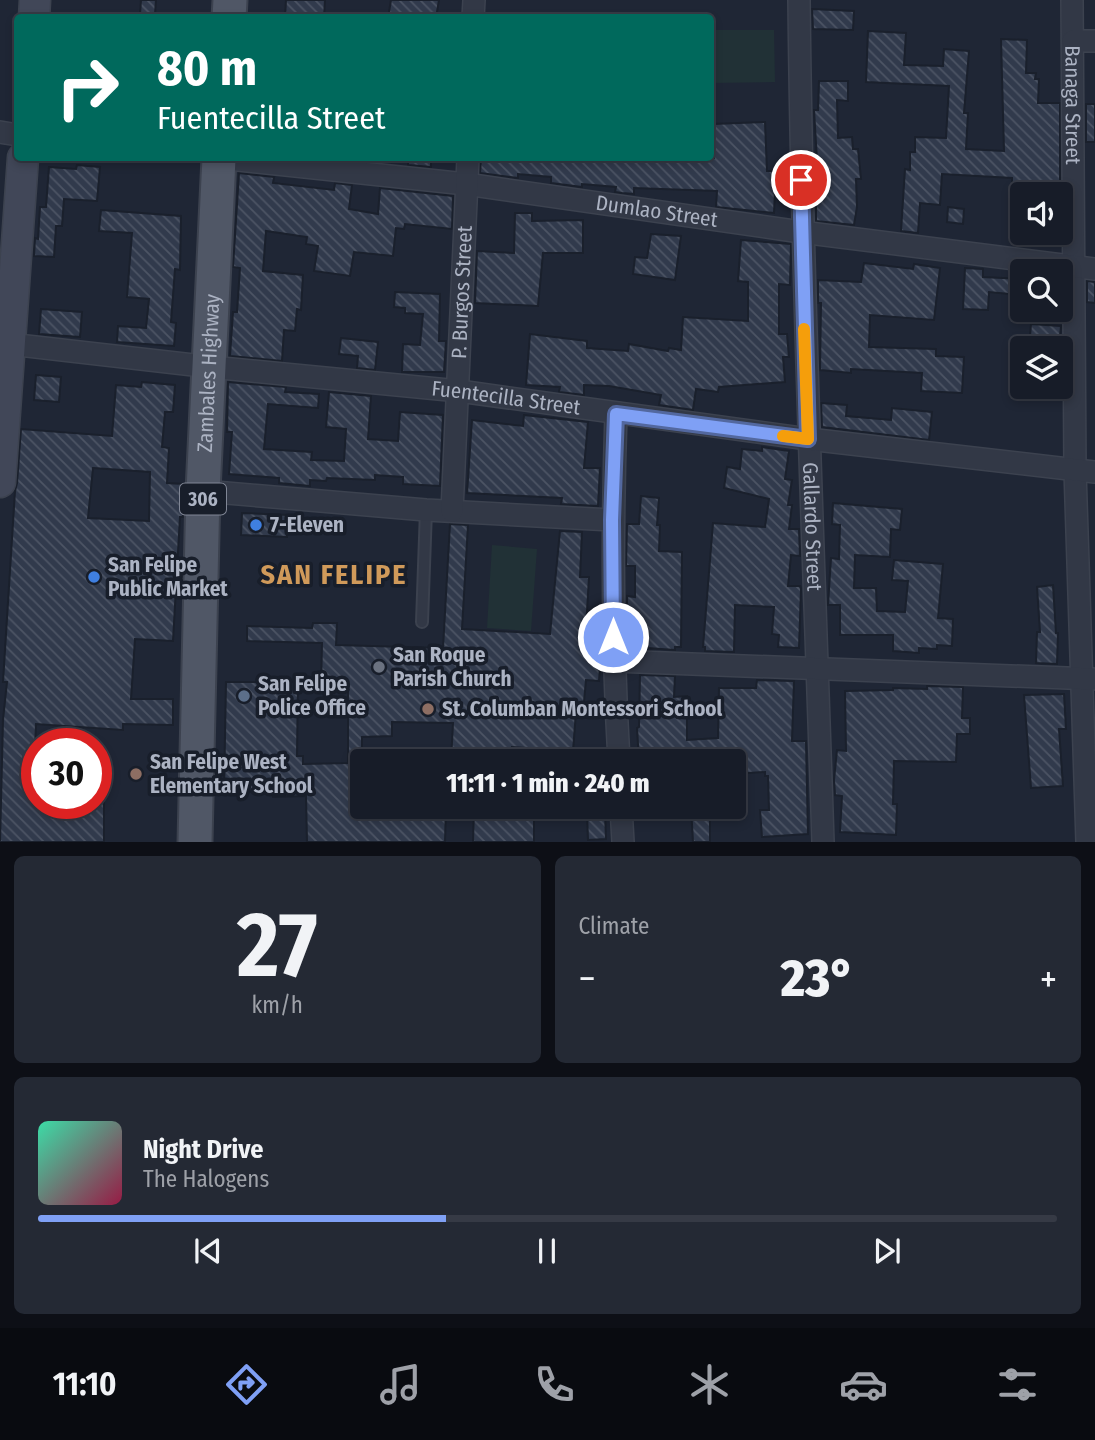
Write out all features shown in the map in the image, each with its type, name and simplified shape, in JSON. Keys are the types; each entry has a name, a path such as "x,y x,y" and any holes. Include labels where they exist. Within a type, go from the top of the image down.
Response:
{"main road":[{"name":"Zambales Highway","path":"195,842 204,491 219,161"}],"street":[{"name":"Gallardo Street","path":"799,0 808,439 824,842"},
{"name":"Banaga Street","path":"1072,0 1084,267 1087,842"},
{"path":"1073,41 1095,41"},
{"path":"0,482 4,344 23,161"},
{"name":"Dumlao Street","path":"248,161 466,184 802,232 1084,267"},
{"name":"P. Burgos Street","path":"452,511 468,161"},
{"name":"Fuentecilla Street","path":"4,344 458,391 808,439 1085,471"},
{"path":"616,414 612,520 613,661 618,749"},
{"path":"204,491 426,510 612,520"},
{"path":"613,661 1088,678"},
{"path":"622,819 623,842"}],"lane":[{"path":"422,622 426,510"}],"shaded area":[{"path":"714,30 774,30 775,82 714,83"},
{"path":"492,545 537,549 531,631 487,628"}],"building":[{"path":"141,0 156,0 155,14 140,14"},
{"path":"286,0 325,0 324,14 285,14"},
{"path":"391,0 439,0 437,14 389,14"},
{"path":"812,9 854,11 853,30 813,29"},
{"path":"868,31 906,33 904,65 943,66 944,49 969,51 964,113 968,113 966,149 1004,151 1001,39 1027,40 1026,73 1036,73 1035,79 1039,79 1038,103 1060,103 1060,182 1012,182 1012,178 942,174 940,205 920,203 918,233 901,231 905,169 910,170 910,152 915,152 915,137 946,138 949,86 866,82"},
{"path":"819,81 848,81 848,101 837,100 838,138 852,137 853,149 858,149 861,179 856,179 857,207 854,225 816,221 816,194 819,194 814,110 818,110"},
{"path":"1086,104 1095,104 1095,142 1086,142"},
{"path":"765,122 767,171 776,171 774,213 716,207 717,191 634,188 634,194 615,192 616,187 551,183 551,177 518,174 518,178 480,173 481,161 714,161 714,124"},
{"path":"408,161 431,161 431,167 408,165"},
{"path":"77,165 100,167 97,201 64,199 62,226 56,226 54,257 34,256 40,207 46,207 49,167 76,169"},
{"path":"239,173 274,177 273,183 334,190 335,183 352,185 349,209 378,214 380,188 453,196 452,229 405,224 404,229 396,228 393,256 354,252 350,276 314,271 318,246 306,244 307,237 266,231 263,271 303,275 301,310 297,309 295,331 284,330 282,361 230,356 240,268 233,267"},
{"path":"948,207 964,209 963,224 947,222"},
{"path":"101,210 181,216 180,270 175,269 171,322 176,323 174,346 117,342 118,326 146,328 149,299 127,297 132,233 99,231"},
{"path":"515,213 532,213 532,221 583,220 583,253 543,253 538,306 475,303 477,251 514,253"},
{"path":"651,234 681,236 675,280 633,274 635,257 647,258"},
{"path":"741,240 791,244 790,285 779,284 779,334 787,334 789,357 783,357 785,382 719,387 718,392 696,389 693,410 659,405 661,395 609,386 584,385 584,395 559,392 560,387 526,385 530,334 587,341 587,348 628,351 629,344 668,351 669,348 681,350 683,317 748,321 748,282 738,281"},
{"path":"864,263 913,269 914,264 940,268 934,320 870,315 869,347 936,349 936,356 964,357 962,393 921,391 922,373 820,370 821,303 818,303 818,280 861,282"},
{"path":"965,268 983,269 983,277 1010,278 1010,294 989,292 988,310 963,309"},
{"path":"1087,281 1095,282 1095,303 1087,302"},
{"path":"395,292 440,294 439,341 446,341 444,372 402,372 403,344 420,345 423,314 405,313 405,308 394,307"},
{"path":"41,309 82,312 80,337 39,334"},
{"path":"1031,324 1061,326 1060,336 1030,336"},
{"path":"341,338 378,342 375,370 357,368 358,356 339,354"},
{"path":"36,375 61,377 59,402 34,400"},
{"path":"142,382 175,385 173,412 165,412 162,447 169,448 167,483 184,484 173,641 135,639 131,699 173,699 173,725 123,724 123,730 36,724 36,728 21,728 21,819 104,819 104,842 0,842 3,720 7,682 3,682 21,429 112,436 116,385 141,387","holes":["93,468 150,472 149,521 88,518"]},
{"path":"228,382 286,387 285,392 319,394 318,408 268,404 264,449 312,452 311,460 344,461 346,429 326,427 329,392 371,396 368,439 398,441 400,412 443,415 440,486 403,484 403,477 375,475 375,480 310,480 310,486 279,483 279,478 229,474 232,432 227,432"},
{"path":"821,403 847,405 846,416 891,420 892,408 932,412 929,440 822,427"},
{"path":"524,415 588,422 584,468 600,468 598,506 561,504 562,498 467,493 472,420 523,426"},
{"path":"762,447 789,451 785,479 792,480 788,505 792,505 789,529 799,529 800,556 791,555 788,586 800,586 801,589 799,648 778,647 779,635 772,634 774,607 735,605 734,652 705,651 703,647 713,523 765,527 769,499 724,488 727,467 740,469 742,449 762,451"},
{"path":"641,496 659,498 659,551 682,552 681,647 675,647 675,650 633,647 634,615 627,615 627,596 635,597 635,566 626,566 627,524 639,524"},
{"path":"833,503 902,509 900,530 891,529 890,557 855,555 854,588 876,588 877,611 905,612 908,581 892,580 894,560 943,564 938,618 953,619 952,646 919,648 919,653 893,651 893,635 840,635 840,605 828,605 831,558 839,559 840,525 832,524"},
{"path":"242,513 288,515 287,537 241,535"},
{"path":"450,524 468,525 462,629 550,634 560,531 582,532 580,577 589,577 586,629 598,630 597,654 601,654 599,681 586,680 583,713 576,712 573,749 452,749 453,723 392,722 392,736 362,737 362,749 350,749 350,819 446,819 445,842 307,842 306,796 273,797 273,792 224,792 226,682 298,682 297,756 303,756 303,764 348,763 348,687 321,687 322,643 247,641 247,626 312,628 313,623 337,623 336,645 443,648"},
{"path":"1053,585 1058,633 1057,664 1036,663 1037,632 1040,632 1037,587"},
{"path":"640,675 675,676 674,697 687,696 687,740 718,738 719,688 756,688 757,680 794,681 792,741 806,741 808,834 762,837 760,810 769,810 768,776 765,776 765,772 746,773 746,749 638,749"},
{"path":"927,686 963,687 962,718 970,718 970,734 957,734 956,762 894,761 893,804 897,804 896,835 840,832 842,796 835,795 834,780 837,750 846,751 845,691 927,689"},
{"path":"1064,694 1066,729 1059,729 1063,786 1031,788 1024,695"},
{"path":"474,819 534,819 534,842 473,842"},
{"path":"587,819 605,819 606,839 588,840"},
{"path":"692,819 710,819 710,842 693,842"}],"slow traffic":[{"path":"783,436 808,439 804,329"}],"place":[{"name":"7-Eleven","path":"256,525"},
{"name":"San Felipe Public Market","path":"94,577"},
{"name":"San Roque Parish Church","path":"379,667"},
{"name":"San Felipe Police Office","path":"244,696"},
{"name":"St. Columban Montessori School","path":"428,709"},
{"name":"San Felipe West Elementary School","path":"136,774"}],"district":[{"name":"SAN FELIPE","path":"334,574"}],"route":[{"path":"613,637 612,520 616,414 808,439 801,180"}]}
